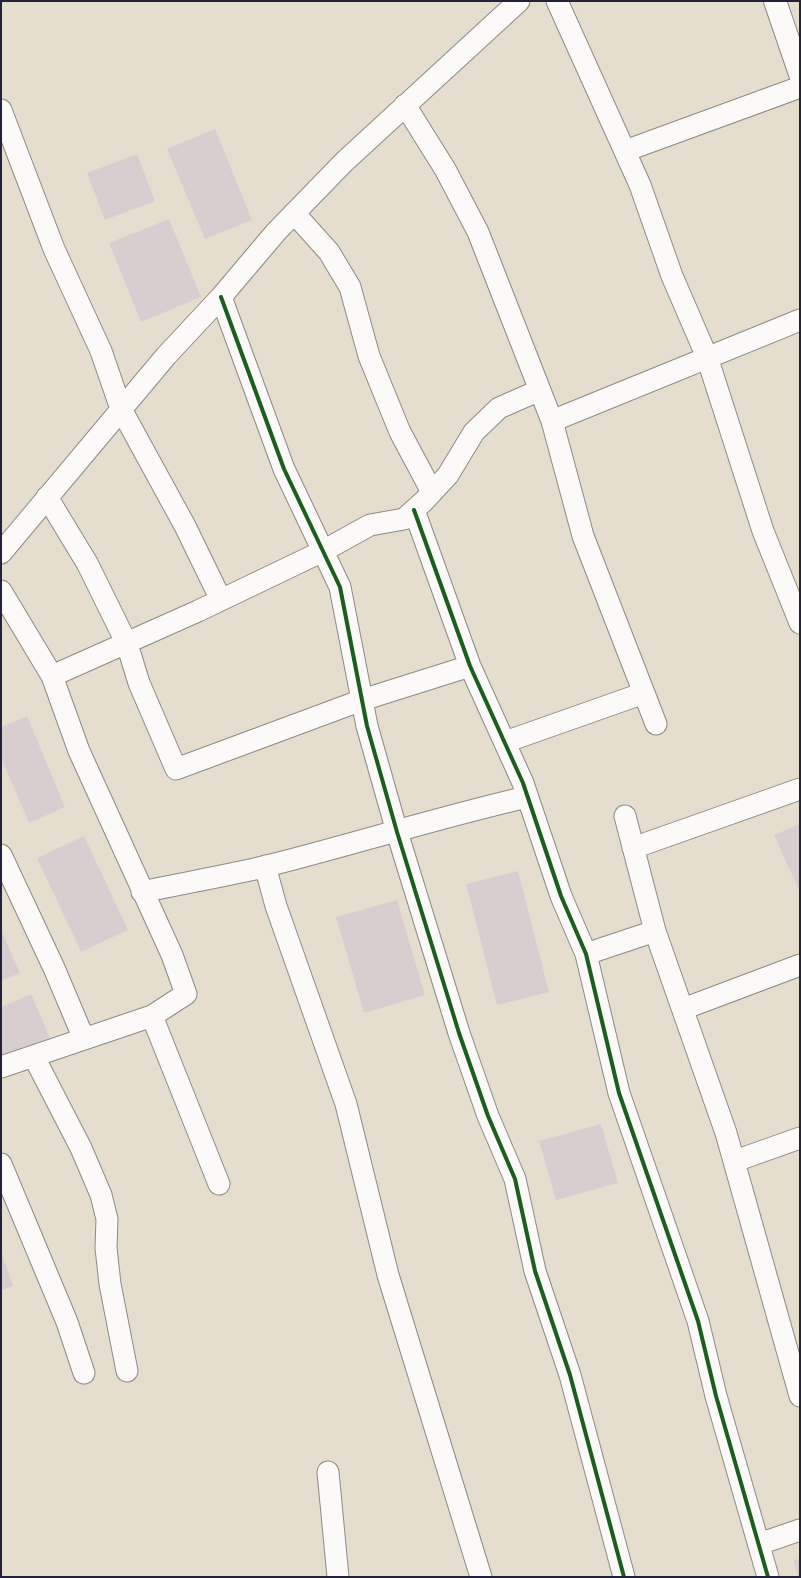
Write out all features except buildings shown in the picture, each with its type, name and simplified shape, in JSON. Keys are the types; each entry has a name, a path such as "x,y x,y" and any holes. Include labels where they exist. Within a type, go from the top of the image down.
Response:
{"street":[{"path":"1,553 166,356 221,297 294,213 344,162 520,1"},
{"path":"557,1 640,185 672,276 707,357 763,531 800,623"},
{"path":"775,1 800,74"},
{"path":"625,150 800,87"},
{"path":"405,105 445,169 478,232 552,421 583,536 656,724"},
{"path":"1,110 54,249 101,350 121,409 185,526 221,600"},
{"path":"294,213 330,252 350,287 369,356 400,432 432,492"},
{"path":"221,297 284,469 340,587 368,726 397,832 459,1033 488,1116 515,1179 536,1271 570,1375 624,1577"},
{"path":"552,421 800,320"},
{"path":"52,676 221,600 323,551 370,525 404,519 448,475 474,432 499,408 540,390"},
{"path":"47,498 87,563 126,644 139,683 176,769 362,700 470,666"},
{"path":"414,510 470,666 505,742 527,796 561,896 586,954 619,1093 698,1321 716,1396 768,1577"},
{"path":"1,591 52,676 79,751 172,956 186,994 152,1016 1,1067"},
{"path":"505,742 644,693"},
{"path":"633,848 800,789"},
{"path":"142,892 265,866 397,832 465,811 527,796"},
{"path":"625,816 655,931 734,1161 798,1385"},
{"path":"1,855 54,968 84,1039"},
{"path":"265,866 276,906 346,1104 388,1275 481,1577"},
{"path":"586,954 655,931"},
{"path":"683,1009 800,965"},
{"path":"152,1016 219,1184"},
{"path":"34,1057 81,1148 101,1195 107,1219 106,1248 110,1284 127,1371"},
{"path":"734,1161 800,1138"},
{"path":"1,1164 67,1322 84,1373"},
{"path":"328,1472 338,1577"},
{"path":"759,1544 800,1530"}],"cycle path":[{"path":"221,297 284,469 340,587 367,726 397,832 459,1033 488,1116 515,1179 535,1271 570,1375 624,1577"},
{"path":"414,510 470,666 523,783 561,896 586,954 619,1093 698,1321 716,1396 768,1577"}]}
